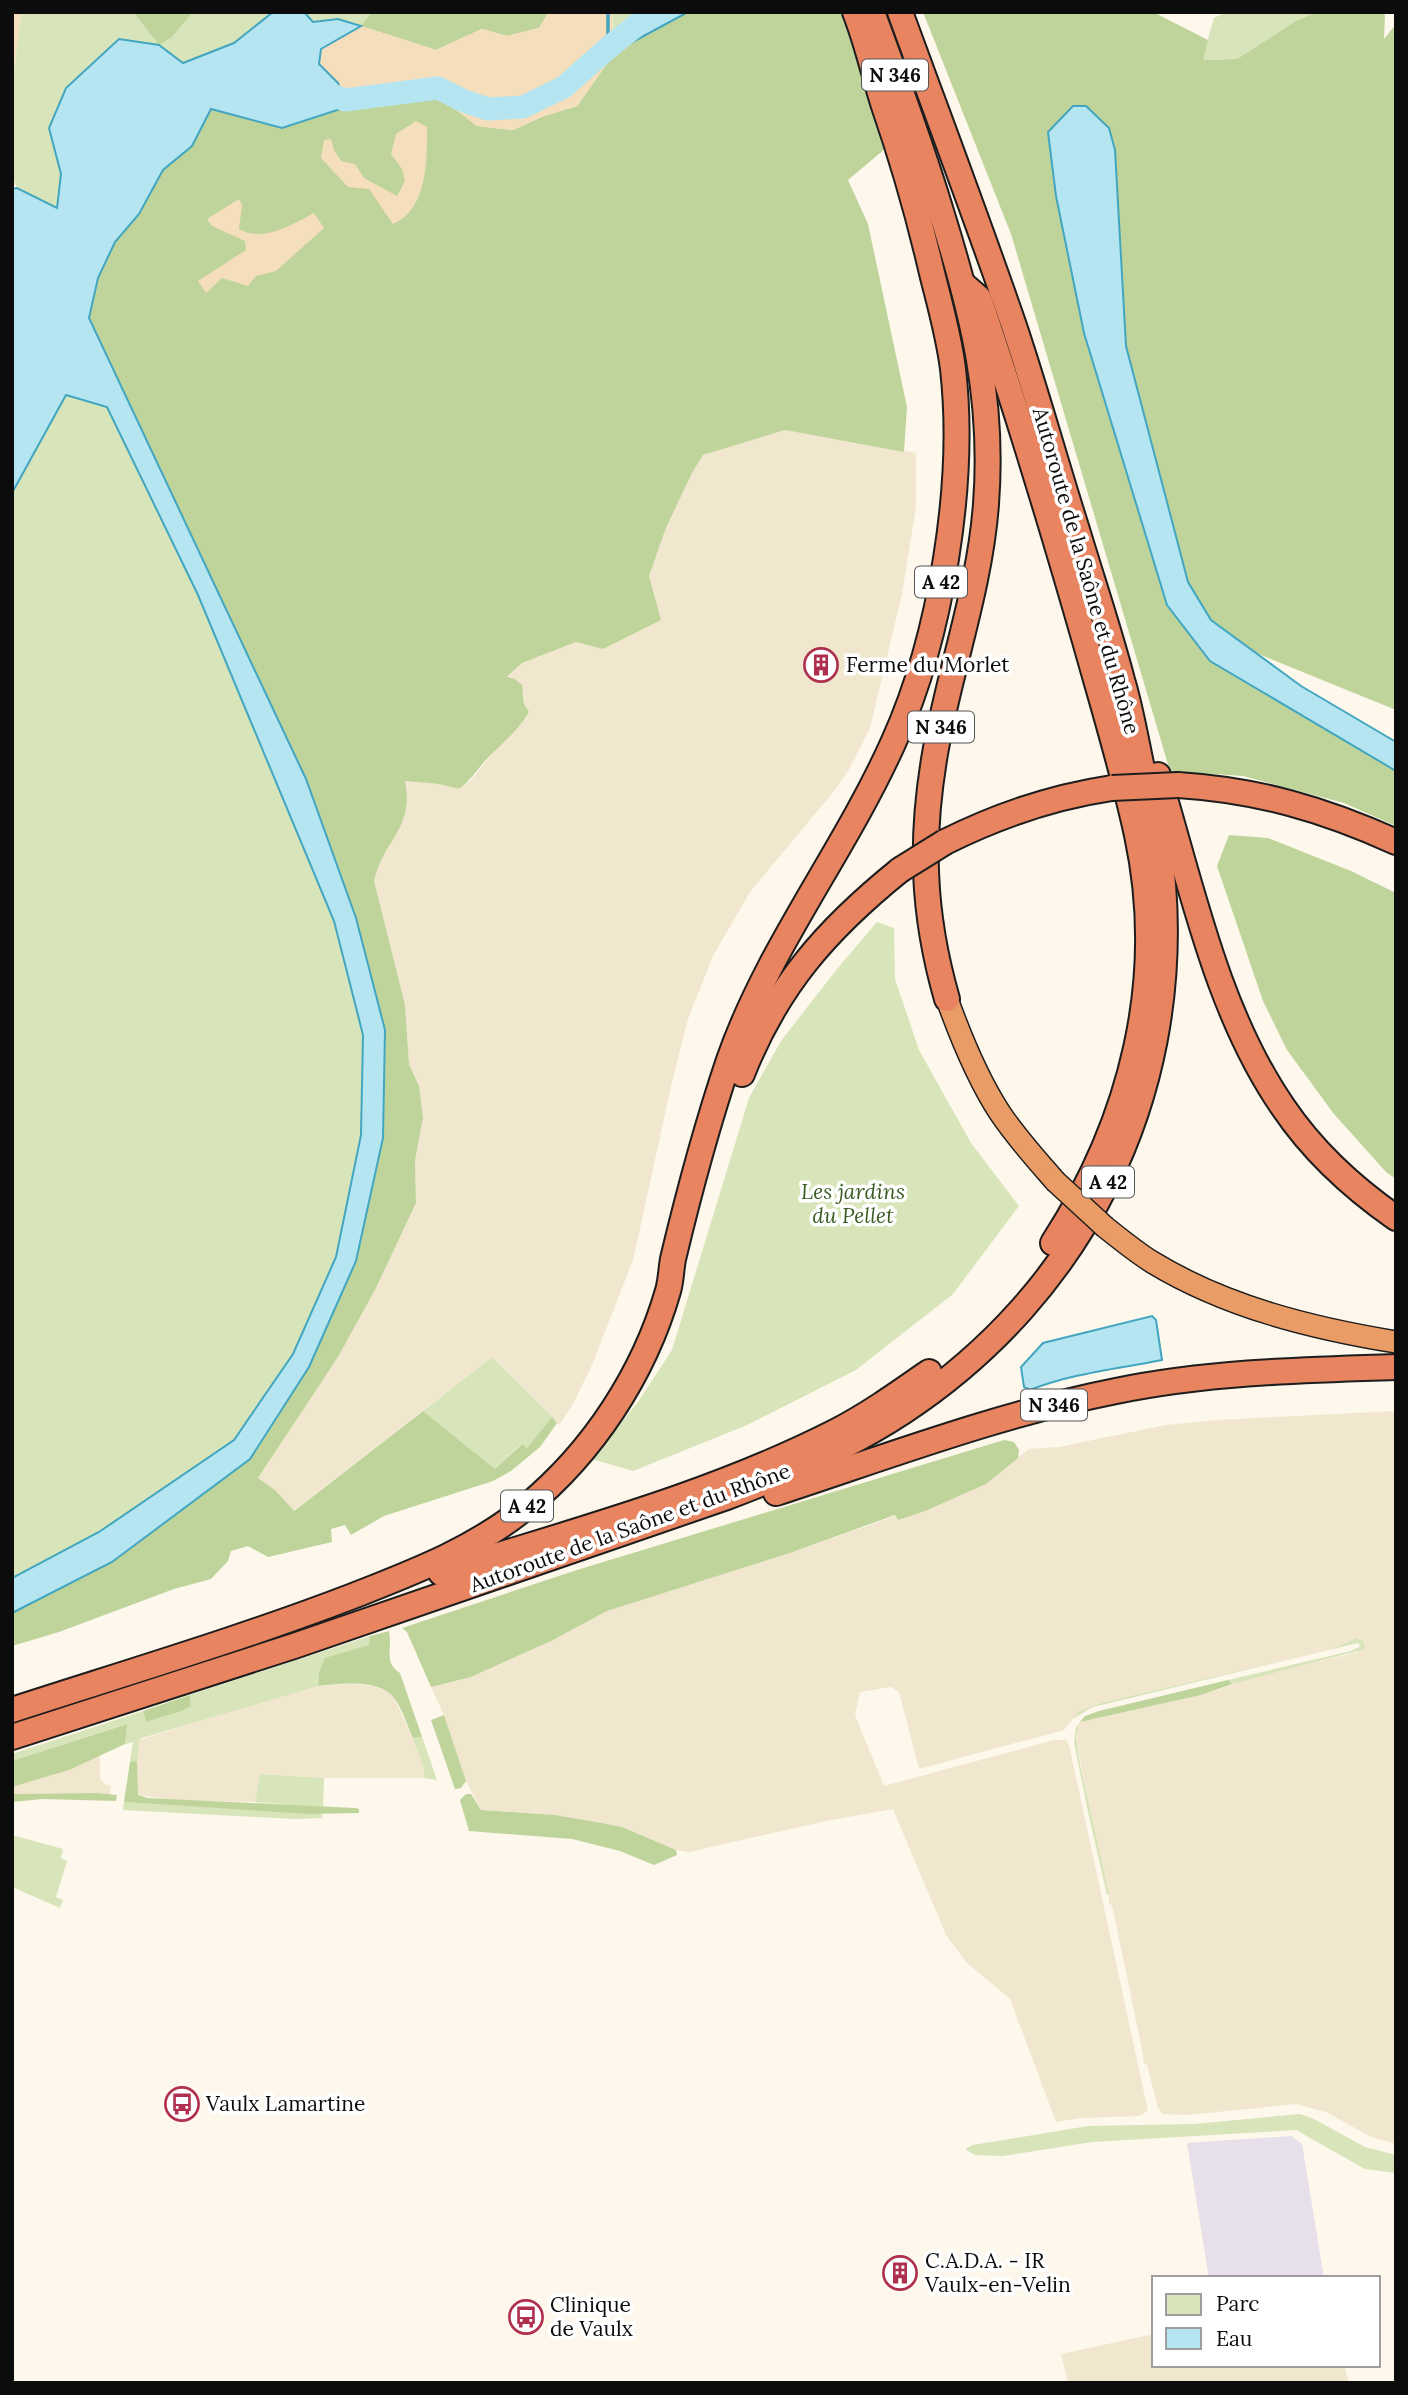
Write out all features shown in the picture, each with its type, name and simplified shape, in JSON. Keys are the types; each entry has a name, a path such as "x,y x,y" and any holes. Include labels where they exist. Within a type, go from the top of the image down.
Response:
{"highway":[{"name":"Autoroute de la Saône et du Rhône","path":"12,1737 294,1646 724,1498 843,1447 903,1412 955,1374 1002,1331 1041,1287 1102,1196 1124,1146 1146,1079 1160,1012 1164,974 1163,882 1153,819 1124,683 1014,326 900,12"},
{"name":"N 346","path":"863,17 918,138 964,285 986,393 988,455 981,551 936,746 925,839 925,881 937,963 961,1038 999,1112 1023,1144 1055,1181 1105,1227 1151,1261 1228,1299 1318,1327 1396,1342"},
{"name":"N 346","path":"863,17 949,270 972,383 979,439 988,455"},
{"name":"A 42","path":"723,1101 747,1014 782,943 850,827 894,743 926,653 950,530 957,441 952,362 923,236 869,59 863,17"},
{"path":"290,1620 649,1507 762,1466 837,1431 897,1395 947,1359 1004,1306 1037,1267 1063,1227 1103,1154 1136,1052 1143,1006 1148,950 1145,894 1137,836 1062,560 1000,361 979,298 964,285"},
{"path":"1124,683 1139,713 1224,991 1254,1059 1283,1107 1313,1144 1347,1178 1396,1218"},
{"path":"723,1101 779,999 799,969 858,904 900,870 986,821 1031,805 1080,793 1112,788 1178,785 1252,793 1297,803 1358,824 1396,842"},
{"name":"Autoroute de la Saône et du Rhône","path":"12,1710 290,1620 435,1563 485,1536 525,1508 586,1447 635,1372 680,1266 723,1101"},
{"name":"N 346","path":"724,1498 756,1499 1004,1418 1116,1391 1224,1375 1396,1367"}],"shaded area":[{"path":"785,430 916,453 916,507 902,594 870,728 848,771 750,892 713,956 688,1019 633,1260 592,1365 573,1404 559,1425 492,1357 293,1511 275,1490 258,1478 338,1357 375,1290 416,1203 415,1161 423,1118 419,1086 409,1064 405,1005 374,881 378,864 389,847 407,788 405,781 459,789 470,781 498,747 524,704 524,695 507,678 522,663 576,642 603,649 649,576 666,528 703,455"},
{"path":"1396,1411 1396,2144 1371,2137 1326,2112 1296,2104 1187,2115 1163,2114 1158,2108 1147,2065 1144,2064 1076,1737 1080,1722 1201,1695 1248,1679 1358,1652 1364,1642 1357,1638 1329,1650 1104,1702 1079,1711 1064,1730 919,1769 899,1692 891,1687 860,1692 855,1715 884,1786 1054,1740 1066,1740 1069,1745 1148,2111 1139,2116 1081,2118 1056,2122 1010,1999 966,1962 946,1935 893,1809 689,1852 676,1850 622,1827 555,1815 481,1810 465,1779 444,1715 431,1687 471,1677 551,1641 607,1611 790,1553 986,1484 1029,1449 1059,1447 1166,1425"},
{"path":"351,1684 373,1686 385,1690 394,1698 413,1738 424,1769 424,1778 324,1778 260,1774 255,1802 176,1800 138,1795 136,1756 139,1740 299,1690"},
{"path":"100,1755 100,1779 111,1786 110,1794 12,1794 12,1787 69,1770"},
{"path":"1291,2136 1302,2144 1324,2276 1209,2276 1187,2143"},
{"path":"1152,2334 1152,2367 1345,2367 1349,2383 1068,2383 1061,2354"}],"green space":[{"path":"21,12 133,12 159,45 66,88 49,128 61,174 57,208 17,188 12,177 12,88"},
{"path":"133,12 193,12 171,38 159,45"},
{"path":"193,12 273,12 234,43 183,63 159,45 171,38"},
{"path":"304,12 372,12 361,26 338,19 313,22"},
{"path":"372,12 549,12 539,28 507,36 482,29 436,50 361,26"},
{"path":"612,12 643,12 613,39"},
{"path":"688,12 844,12 886,148 848,180 868,224 907,407 904,452 785,430 703,455 666,528 649,576 661,620 603,649 576,642 522,663 507,677 522,685 524,704 529,712 466,783 459,789 405,781 406,810 378,867 374,881 405,1005 409,1064 419,1086 423,1118 415,1161 416,1203 375,1290 338,1357 258,1478 275,1490 294,1511 423,1411 495,1469 522,1444 527,1448 552,1417 557,1423 540,1447 511,1471 493,1481 384,1516 351,1535 345,1525 331,1529 332,1542 268,1557 248,1546 231,1551 228,1561 211,1579 174,1589 59,1632 12,1646 12,1613 112,1562 309,1367 356,1261 383,1138 356,918 306,779 89,318 98,278 115,242 139,214 163,170 192,146 211,109 282,128 359,103 406,97 434,98 458,111 477,126 513,130 544,116 577,106 616,51"},
{"path":"923,12 1153,12 1208,40 1203,60 1237,59 1296,21 1317,12 1381,12 1385,15 1384,39 1396,24 1396,710 1256,653 1211,620 1188,582 1126,346 1115,150 1056,196 1084,333 1167,605 1210,661 1396,771 1396,826 1344,803 1243,776 1170,771 1011,234"},
{"path":"1226,12 1317,12 1296,21 1237,59 1202,60 1214,18"},
{"path":"66,395 107,407 198,595 334,921 363,1035 361,1135 336,1257 293,1354 234,1440 99,1532 12,1578 12,493"},
{"path":"1229,835 1268,838 1351,871 1396,893 1396,1179 1386,1172 1334,1114 1287,1050 1263,1001 1217,866"},
{"name":"Les jardins du Pellet","path":"877,922 894,928 895,979 919,1050 971,1143 1019,1206 953,1294 856,1370 745,1426 633,1471 592,1459 638,1402 672,1350 749,1098 781,1041"},
{"path":"492,1357 552,1417 527,1448 521,1444 495,1469 423,1411"},
{"path":"1004,1440 1014,1442 1019,1450 1018,1458 986,1484 925,1511 898,1520 895,1515 790,1553 607,1611 551,1641 471,1677 431,1687 407,1632 402,1628 577,1570"},
{"path":"389,1631 390,1659 400,1673 422,1737 413,1738 394,1698 379,1687 359,1684 318,1686 319,1672 325,1658 369,1645 370,1636"},
{"path":"370,1636 370,1645 325,1659 319,1672 318,1686 142,1738 139,1740 137,1762 130,1762 133,1742 125,1744 126,1724 12,1761 12,1754 143,1711 146,1722 182,1711 191,1706 190,1695"},
{"path":"1357,1638 1364,1642 1365,1649 1232,1684 1228,1680 1351,1651 1361,1646 1358,1643 1093,1707 1072,1719 1079,1711 1104,1702 1329,1650"},
{"path":"1228,1680 1232,1684 1201,1695 1080,1722 1085,1716 1099,1711"},
{"path":"190,1695 191,1706 146,1722 143,1711"},
{"path":"444,1715 466,1781 461,1788 455,1789 431,1720"},
{"path":"1080,1722 1076,1737 1080,1764 1109,1894 1107,1895 1074,1742 1076,1728"},
{"path":"127,1724 125,1744 69,1770 12,1787 12,1761"},
{"path":"422,1737 437,1780 424,1778 424,1769 413,1738"},
{"path":"130,1762 137,1762 138,1795 148,1798 355,1808 359,1809 359,1813 309,1814 124,1802"},
{"path":"260,1774 324,1778 323,1807 255,1802"},
{"path":"12,1794 117,1795 116,1801 43,1799 12,1802"},
{"path":"466,1794 471,1794 481,1810 555,1815 622,1827 676,1850 677,1855 654,1865 620,1851 572,1839 469,1831 460,1800"},
{"path":"124,1802 322,1814 322,1818 123,1810"},
{"path":"12,1835 63,1849 61,1858 67,1861 56,1897 63,1900 60,1908 12,1887"},
{"path":"1300,2114 1365,2147 1396,2155 1396,2173 1365,2169 1296,2130 1092,2142 1003,2156 975,2155 966,2150 973,2145 1088,2126 1194,2124"}],"sand":[{"path":"12,12 21,12 12,88"},
{"path":"549,12 612,12 616,51 577,106 544,116 513,130 477,126 458,111 434,98 406,97 359,103 345,100 338,83 319,65 321,49 361,26 436,50 482,29 507,36 539,28"},
{"path":"416,121 427,127 423,182 413,207 405,217 393,224 369,189 348,187 321,158 324,140 331,139 341,161 355,164 364,178 397,196 405,181 402,169 391,154 396,134"},
{"path":"239,199 242,205 239,229 248,233 278,230 314,213 324,228 276,271 256,276 248,286 222,278 206,293 198,281 246,250 245,241 212,226 207,219"}],"water":[{"path":"273,12 304,12 313,22 338,19 361,26 321,49 319,64 338,83 345,100 359,103 282,128 211,109 192,146 163,170 139,214 115,242 98,278 89,318 306,779 356,918 385,1030 383,1138 356,1261 309,1367 250,1459 112,1562 12,1613 12,1578 99,1532 234,1440 293,1354 336,1257 361,1135 363,1035 334,921 198,595 107,407 66,395 12,493 12,189 17,188 57,208 61,174 49,128 66,88 119,39 159,45 183,63 234,43"},
{"path":"643,12 688,12 616,51 613,39"},
{"path":"1073,106 1086,106 1109,128 1115,150 1126,346 1188,582 1211,620 1301,686 1396,742 1396,771 1210,661 1167,605 1084,333 1056,196 1048,132"},
{"path":"1152,1316 1156,1320 1162,1360 1079,1375 1030,1390 1024,1387 1021,1367 1043,1343"}],"waterway":[{"path":"608,12 608,48"},
{"path":"317,89 345,100 438,88 488,109 523,107 564,87 653,12"}],"place":[{"name":"Ferme du Morlet","path":"821,665"},
{"name":"Vaulx Lamartine","path":"182,2104"},
{"name":"C.A.D.A. - IR Vaulx-en-Velin","path":"900,2273"},
{"name":"Clinique de Vaulx","path":"526,2317"}]}
